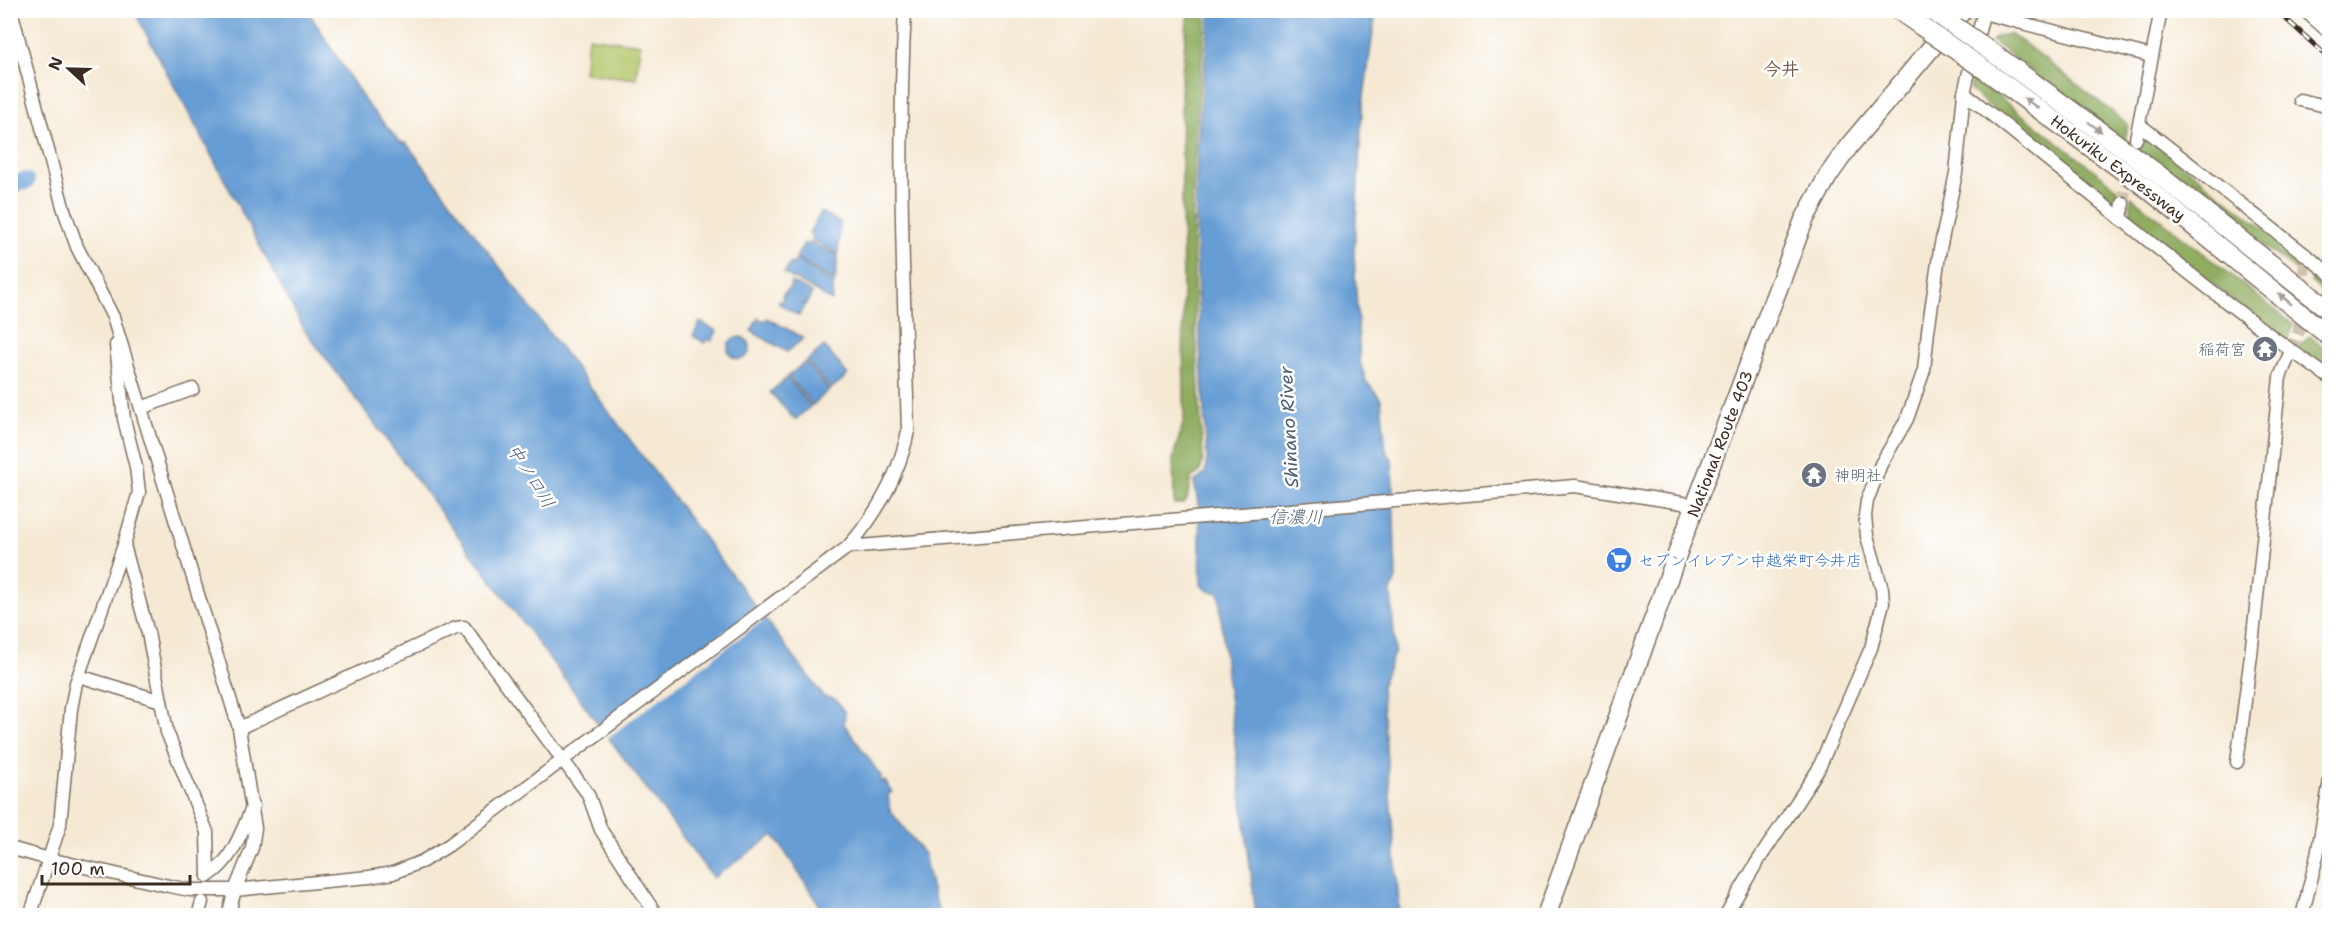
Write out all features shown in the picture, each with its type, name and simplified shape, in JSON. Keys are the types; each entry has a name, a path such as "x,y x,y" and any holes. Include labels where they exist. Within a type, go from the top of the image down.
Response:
{"highway":[{"name":"Hokuriku Expressway","path":"1898,10 1985,70 2148,189 2330,337"},
{"name":"Hokuriku Expressway","path":"1932,10 2158,174 2330,311"},
{"name":"National Route 403","path":"1546,915 1695,505 1804,220 1828,176 1849,146 1963,10"}],"street":[{"path":"11,10 63,207 77,247 113,317 239,728 255,828 252,848 235,890 228,915"},
{"path":"10,848 49,859 189,890 235,890 369,877 407,868 449,845 848,547 862,531 887,493 905,447 908,431 901,199 901,89 905,10"},
{"path":"2136,139 2161,10"},
{"path":"2304,10 2330,33"},
{"path":"1725,915 1818,770 1871,648 1883,603 1882,589 1867,536 1865,516 1867,501 1881,464 1907,419 1924,370 1940,249 1956,174 1964,93 1983,12 2151,56"},
{"path":"1964,93 2290,351 2330,378"},
{"path":"2300,100 2330,107"},
{"path":"2140,125 2306,259 2330,274"},
{"path":"2121,219 2123,203"},
{"path":"30,915 60,825 71,709 79,676 124,545 139,492 139,482 124,419 113,317"},
{"path":"2237,762 2251,656 2280,377 2290,351"},
{"path":"141,408 193,389"},
{"path":"848,547 1575,486 1695,505"},
{"path":"124,545 148,633 167,732 207,832 208,876 228,860 253,805"},
{"path":"239,728 456,628 464,627 588,794 601,830 657,915"},
{"path":"79,676 161,700"},
{"path":"2302,915 2317,856 2330,780"},
{"path":"198,915 202,902"}],"green space":[{"path":"1191,11 1207,11 1199,86 1193,186 1195,304 1203,458 1200,472 1191,478 1187,499 1183,504 1174,504 1173,458 1184,420 1181,82 1187,21"},
{"path":"2008,34 2021,41 2128,124 2125,143 1992,41 1998,36"},
{"path":"588,37 640,44 636,79 584,73"},
{"path":"1973,77 2120,190 2118,204 2113,207 1970,90"},
{"path":"2144,135 2302,258 2297,271 2137,150 2142,144"},
{"path":"2131,196 2294,325 2287,343 2131,219"},
{"path":"2311,265 2329,280 2329,298 2311,282"},
{"path":"2310,336 2329,353 2329,373 2297,348"}],"water":[{"name":"中ノ口川","path":"134,11 308,11 366,103 400,142 407,144 824,697 835,699 845,713 844,724 881,776 880,782 885,781 892,792 888,795 890,810 924,854 933,894 941,915 821,915 817,901 774,835 713,878 304,329"},
{"name":"信濃川","path":"1210,11 1376,11 1362,111 1354,254 1360,362 1366,381 1381,399 1386,451 1392,459 1396,578 1391,592 1395,651 1381,687 1400,915 1256,915 1226,672 1219,593 1208,591 1201,585 1199,509 1194,482 1205,474 1207,459 1198,305 1196,187 1200,111"},
{"path":"821,212 840,223 838,254 812,239 813,236 809,233"},
{"path":"811,242 838,256 835,281 796,258 804,243 808,245"},
{"path":"796,260 834,283 832,301 784,273"},
{"path":"791,282 812,293 806,304 803,303 805,305 799,316 778,303 784,298 782,296 784,293 787,294 785,292 789,289"},
{"path":"758,318 765,321 767,318 804,338 787,352 751,331"},
{"path":"700,322 717,331 712,341 707,339 705,343 693,336"},
{"path":"739,337 747,340 750,348 747,356 739,359 731,356 728,348 731,340"},
{"path":"824,346 848,375 831,389 807,361"},
{"path":"805,362 829,390 813,405 788,376"},
{"path":"787,378 811,406 795,420 770,392"}],"pier":[{"path":"759,606 767,617 605,740 596,729"}],"waterway":[{"path":"10,184 26,181"}],"tunnel":[{"path":"2123,203 2128,168"},
{"path":"2302,292 2305,264"},
{"path":"2291,351 2299,331 2301,310"}],"railway":[{"path":"2276,10 2330,59"}],"place":[{"name":"稲荷宮","path":"2265,349"},
{"name":"神明社","path":"1814,475"},
{"name":"セブンイレブン中越栄町今井店","path":"1619,560"}],"district":[{"name":"今井","path":"1781,69"}],"water label":[{"name":"Shinano River","path":"1289,427"}]}
